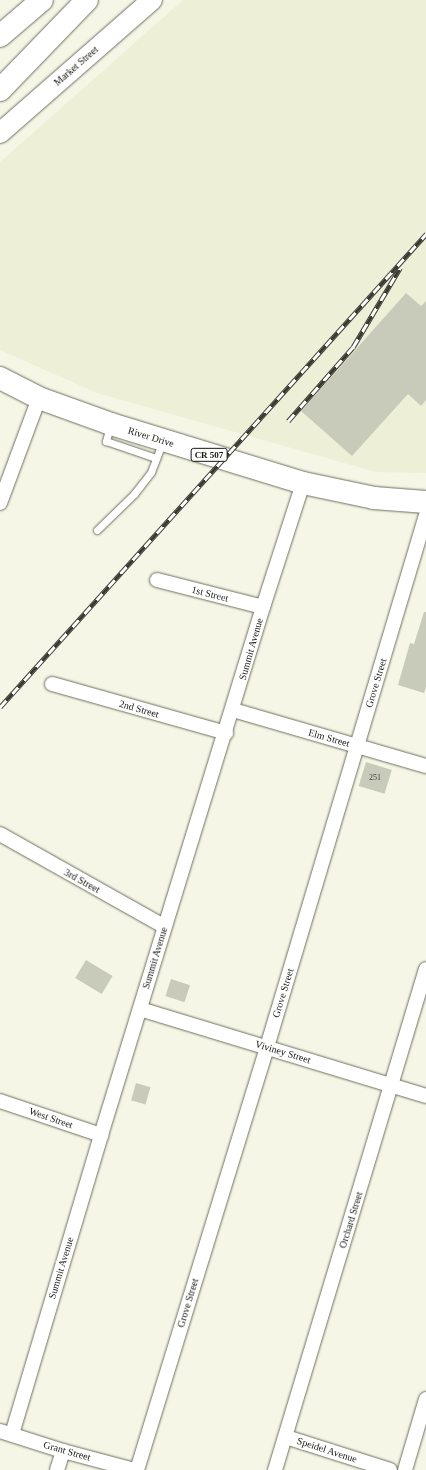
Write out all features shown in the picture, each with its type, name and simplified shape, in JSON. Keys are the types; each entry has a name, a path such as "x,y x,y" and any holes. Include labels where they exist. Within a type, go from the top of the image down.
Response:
{"main road":[{"path":"0,36 42,0"},
{"path":"0,90 87,0"},
{"name":"Market Street","path":"0,133 152,0"},
{"name":"River Drive","path":"0,378 39,398 111,424 130,440 160,450 374,498 426,502"}],"street":[{"path":"0,503 39,398"},
{"name":"Summit Avenue","path":"6,1433 101,1135 226,733 263,607 303,483"},
{"name":"Grove Street","path":"136,1470 267,1047 426,515"},
{"name":"1st Street","path":"157,580 263,607"},
{"name":"2nd Street","path":"52,684 226,733"},
{"name":"Elm Street","path":"233,710 426,766"},
{"name":"3rd Street","path":"0,834 165,927"},
{"name":"Orchard Street","path":"275,1470 426,969"},
{"name":"Viviney Street","path":"140,1009 426,1096"},
{"name":"West Street","path":"0,1101 101,1135"},
{"path":"405,1470 426,1399"},
{"name":"Grant Street","path":"6,1433 63,1451 136,1470"},
{"name":"Speidel Avenue","path":"286,1437 390,1470"},
{"path":"57,1470 63,1451"}],"lane":[{"path":"97,530 134,494 151,472 160,450"}],"shaded area":[{"path":"183,0 426,0 426,473 376,472 97,393 0,350 0,162"}],"building":[{"path":"406,293 421,306 426,301 426,400 421,406 408,394 352,456 301,411"},
{"path":"424,612 426,612 426,687 424,693 398,685 410,643 414,644"},
{"path":"366,762 392,770 385,794 359,786"},
{"path":"86,960 113,976 102,994 75,978"},
{"path":"171,979 190,985 184,1002 165,996"},
{"path":"136,1083 150,1087 145,1104 131,1100"}],"railway":[{"path":"0,707 426,234"},
{"path":"288,421 353,347 400,268"}]}
